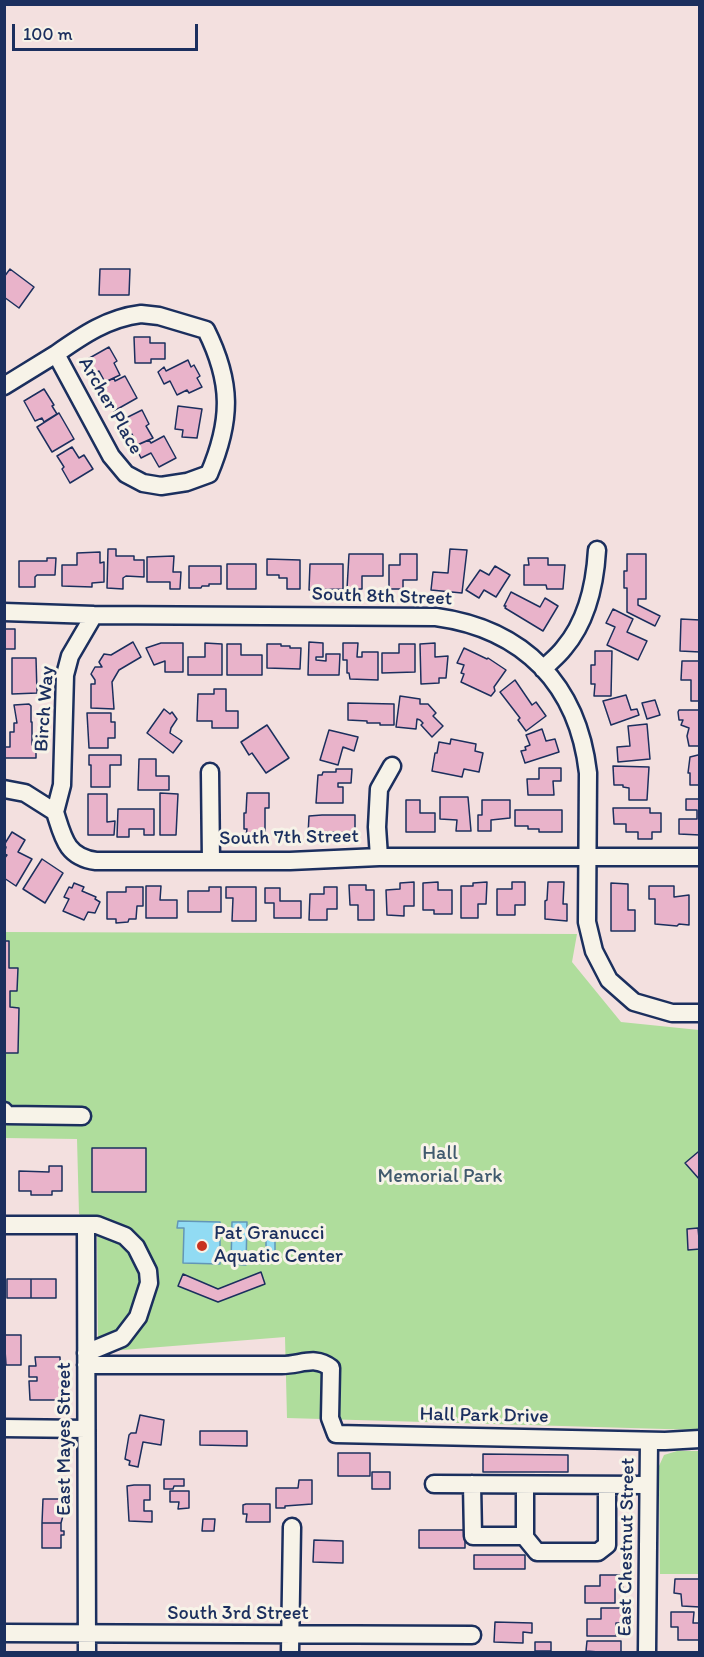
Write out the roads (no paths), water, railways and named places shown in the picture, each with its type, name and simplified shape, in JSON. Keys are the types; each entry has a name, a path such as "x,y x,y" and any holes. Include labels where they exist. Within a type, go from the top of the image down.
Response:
{"street":[{"name":"Archer Place","path":"6,380 56,354 100,326 122,316 141,314 159,316 206,330 220,361 227,392 222,436 209,474 187,482 162,486 143,483 126,474 111,456 56,354"},
{"path":"543,669 564,648 585,612 592,590 597,550"},
{"name":"South 8th Street","path":"4,612 94,615 436,617 488,629 512,643 543,669 566,699 574,714 586,752 588,858"},
{"name":"Birch Way","path":"55,812 62,785 65,675 70,656 94,615"},
{"path":"379,857 377,827 379,789 392,766"},
{"path":"210,771 211,861"},
{"path":"4,789 26,794 55,812"},
{"name":"South 7th Street","path":"55,812 63,838 70,849 85,860 290,861 379,857 699,857"},
{"path":"588,858 587,922 594,951 609,980 634,1002 672,1013 699,1013"},
{"path":"4,1112 8,1115 82,1116"},
{"path":"4,1226 97,1225 125,1236 136,1247 148,1271 150,1283 138,1317 122,1338 86,1359"},
{"name":"East Mayes Street","path":"86,1226 87,1653"},
{"name":"Hall Park Drive","path":"86,1359 282,1365 294,1365 311,1359 324,1362 331,1368 330,1418 336,1434 649,1441"},
{"path":"4,1428 86,1429"},
{"path":"649,1441 699,1439"},
{"name":"East Chestnut Street","path":"647,1653 649,1441"},
{"path":"434,1484 648,1485"},
{"path":"472,1484 473,1536 525,1537"},
{"path":"525,1485 525,1537 537,1552 598,1552 607,1545 607,1486"},
{"path":"290,1653 292,1527"},
{"name":"South 3rd Street","path":"4,1633 472,1635"}],"water":[{"name":"Pat Granucci Aquatic Center","path":"178,1221 220,1222 220,1264 183,1263 184,1228 177,1228"},
{"path":"232,1222 247,1222 246,1265 231,1264"},
{"path":"272,1231 280,1236 275,1241 275,1252 280,1257 268,1262 260,1257 266,1252 266,1241 260,1236 264,1232"}],"place":[{"name":"Pat Granucci Aquatic Center","path":"202,1246"}],"park label":[{"name":"Hall Memorial Park","path":"440,1166"}]}
